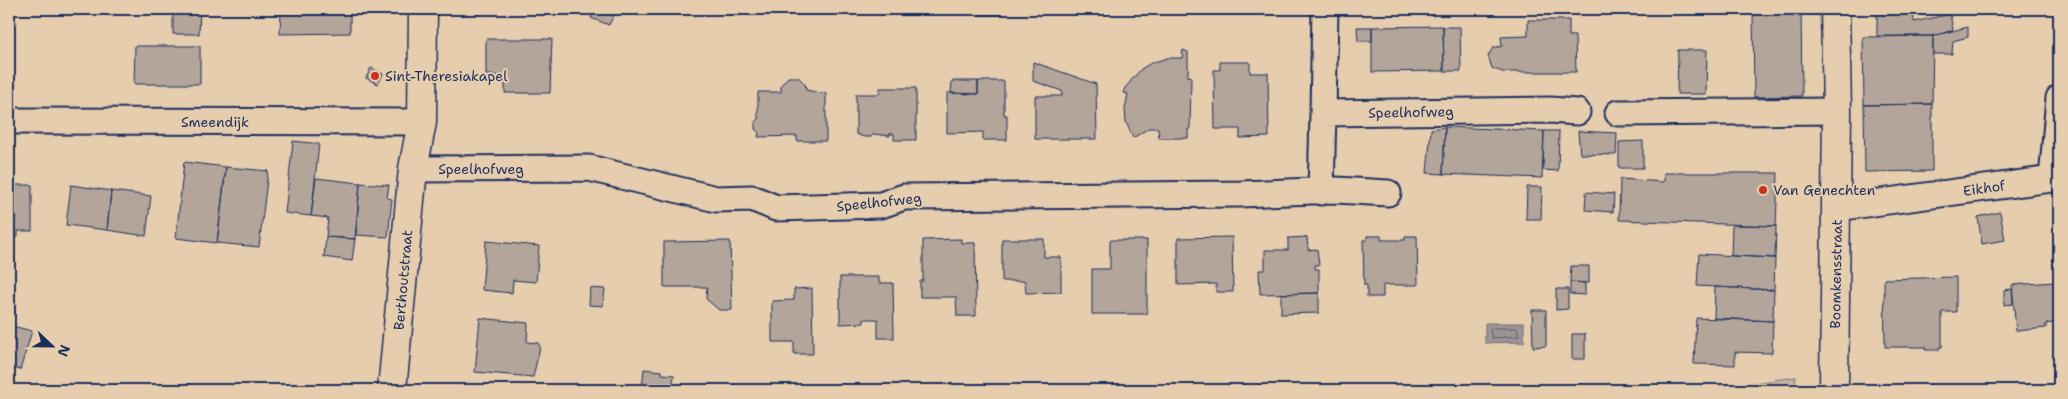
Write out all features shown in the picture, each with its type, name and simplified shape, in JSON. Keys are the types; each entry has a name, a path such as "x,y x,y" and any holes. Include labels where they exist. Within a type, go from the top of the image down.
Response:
{"street":[{"path":"422,122 423,9"},
{"path":"1321,192 1325,9"},
{"name":"Boomkensstraat","path":"1834,390 1837,111 1835,9"},
{"name":"Eikhof","path":"1836,208 2052,179 2059,98"},
{"name":"Speelhofweg","path":"1323,113 1550,110 1577,112"},
{"path":"1618,113 1837,111"},
{"name":"Smeendijk","path":"9,121 422,122"},
{"name":"Berthoutstraat","path":"392,390 413,169 422,122"},
{"name":"Speelhofweg","path":"413,169 589,168 716,199 752,198 776,208 881,205 904,197 1321,192 1336,190 1388,193"}],"shaded area":[{"path":"1796,377 1794,390 1705,390"}],"water":[{"path":"1485,323 1524,323 1524,342 1485,343"}],"building":[{"path":"173,9 200,9 199,34 173,34"},
{"path":"281,9 350,9 350,33 280,34"},
{"path":"595,9 617,9 609,25 591,18"},
{"path":"809,9 837,9 837,11 809,11"},
{"path":"897,9 918,9 918,15 897,15"},
{"path":"980,9 1000,9 1000,15 980,15"},
{"path":"1753,9 1801,9 1802,96 1754,97"},
{"path":"1877,9 1913,9 1914,22 1950,14 1953,30 1933,36 1877,36"},
{"path":"1528,20 1569,20 1569,36 1575,36 1576,72 1502,72 1492,68 1488,56 1493,48 1502,46 1501,37 1528,36"},
{"path":"1443,26 1444,71 1372,72 1372,27"},
{"path":"1357,27 1372,27 1372,41 1358,41"},
{"path":"1443,27 1460,27 1461,71 1444,71"},
{"path":"1968,27 1968,37 1953,41 1952,54 1933,54 1933,36"},
{"path":"1933,36 1932,104 1864,105 1863,37"},
{"path":"486,39 552,39 550,93 505,93 505,76 486,75"},
{"path":"135,46 200,46 200,84 134,84"},
{"path":"1183,50 1188,52 1188,77 1191,76 1190,129 1188,129 1188,138 1159,138 1158,128 1149,128 1133,138 1126,122 1125,109 1128,94 1123,93 1125,88 1141,69 1151,63 1167,58 1182,58"},
{"path":"1678,50 1707,50 1706,94 1677,94"},
{"path":"1033,62 1096,84 1097,139 1035,139 1035,96 1062,96 1062,91 1033,81"},
{"path":"1220,62 1250,62 1250,73 1268,73 1269,137 1240,138 1240,129 1215,129 1214,70 1220,70"},
{"name":"Sint-Theresiakapel","path":"371,68 383,74 378,84 366,78"},
{"path":"788,77 798,77 805,84 806,90 826,94 826,141 797,141 797,136 758,137 759,133 755,129 755,122 758,119 758,92 781,92 781,85"},
{"path":"952,81 978,81 978,94 951,93"},
{"path":"978,81 1004,81 1004,115 1007,115 1007,140 983,140 983,132 947,133 947,93 978,94"},
{"path":"880,88 916,88 916,140 894,140 894,134 889,134 890,136 874,134 871,137 864,137 856,134 856,94 879,94"},
{"path":"1932,104 1932,171 1865,172 1864,105"},
{"path":"1445,127 1544,131 1542,178 1443,174"},
{"path":"1445,127 1443,174 1427,173 1431,129"},
{"path":"1544,131 1559,131 1558,171 1543,170"},
{"path":"1578,131 1617,133 1616,155 1580,154"},
{"path":"293,141 319,144 311,216 285,213"},
{"path":"1643,141 1643,168 1619,168 1619,142"},
{"path":"184,162 226,167 217,243 176,238"},
{"path":"226,167 268,171 259,247 217,243"},
{"path":"1664,173 1778,173 1776,226 1619,220 1620,179 1664,182"},
{"path":"316,178 360,183 355,239 326,237 328,218 311,216"},
{"path":"360,183 389,185 387,198 392,199 388,237 356,235"},
{"path":"9,185 32,185 32,231 18,231 18,237 9,238"},
{"path":"71,185 111,191 107,230 66,225"},
{"path":"1527,187 1542,187 1541,219 1526,219"},
{"path":"111,191 151,196 146,236 107,230"},
{"path":"1586,192 1614,194 1613,212 1585,210"},
{"path":"2000,212 2005,240 1982,244 1978,217"},
{"path":"1732,225 1776,226 1775,258 1731,256"},
{"path":"1367,236 1381,236 1381,240 1405,240 1405,236 1417,236 1418,285 1383,285 1383,297 1367,297 1367,285 1364,285 1363,240 1367,240"},
{"path":"326,237 355,239 352,261 324,257"},
{"path":"1232,237 1233,292 1216,292 1216,284 1178,285 1178,238"},
{"path":"1307,237 1308,250 1317,249 1319,265 1315,265 1315,269 1319,269 1319,293 1260,294 1259,270 1265,270 1265,250 1288,250 1288,238"},
{"path":"961,239 961,243 975,243 976,316 957,316 956,297 920,297 920,281 923,281 923,240"},
{"path":"1002,239 1044,239 1044,257 1061,257 1061,292 1026,293 1025,281 1002,281"},
{"path":"1110,240 1147,240 1147,314 1092,314 1092,269 1110,269"},
{"path":"486,241 539,246 536,282 513,280 512,293 482,290"},
{"path":"730,241 732,310 719,310 706,299 707,287 664,287 664,242"},
{"path":"1699,254 1775,258 1774,290 1697,286"},
{"path":"1571,266 1589,266 1589,283 1570,282"},
{"path":"840,277 879,277 879,283 893,283 894,338 878,338 878,319 864,319 864,323 840,324"},
{"path":"1956,277 1956,312 1942,312 1942,347 1939,347 1939,350 1925,350 1926,347 1885,347 1884,279"},
{"path":"1570,282 1585,283 1585,295 1570,294"},
{"path":"2055,282 2058,322 2046,324 2046,328 2016,331 2012,285"},
{"path":"1715,287 1774,290 1773,321 1714,318"},
{"path":"590,288 605,289 603,306 589,305"},
{"path":"812,288 813,354 794,354 794,342 772,342 772,301 794,300 794,289"},
{"path":"1556,289 1568,289 1568,309 1556,310"},
{"path":"2012,289 2013,304 2004,305 2004,290"},
{"path":"1319,293 1319,313 1281,314 1281,294"},
{"path":"1532,310 1546,310 1546,346 1533,347"},
{"path":"480,318 528,323 527,342 538,343 540,347 533,377 475,372"},
{"path":"1696,318 1773,321 1772,353 1735,352 1735,365 1694,364"},
{"path":"9,325 32,331 20,370 9,367"},
{"path":"1572,334 1585,334 1585,359 1572,359"},
{"path":"644,369 662,371 662,374 674,375 672,390 642,389"},
{"path":"801,385 818,385 818,390 801,390"},
{"path":"1251,386 1267,386 1267,390 1251,390"},
{"path":"1413,386 1429,386 1429,390 1413,390"}],"place":[{"name":"Sint-Theresiakapel","path":"375,76"},
{"name":"Van Genechten","path":"1763,190"}]}
